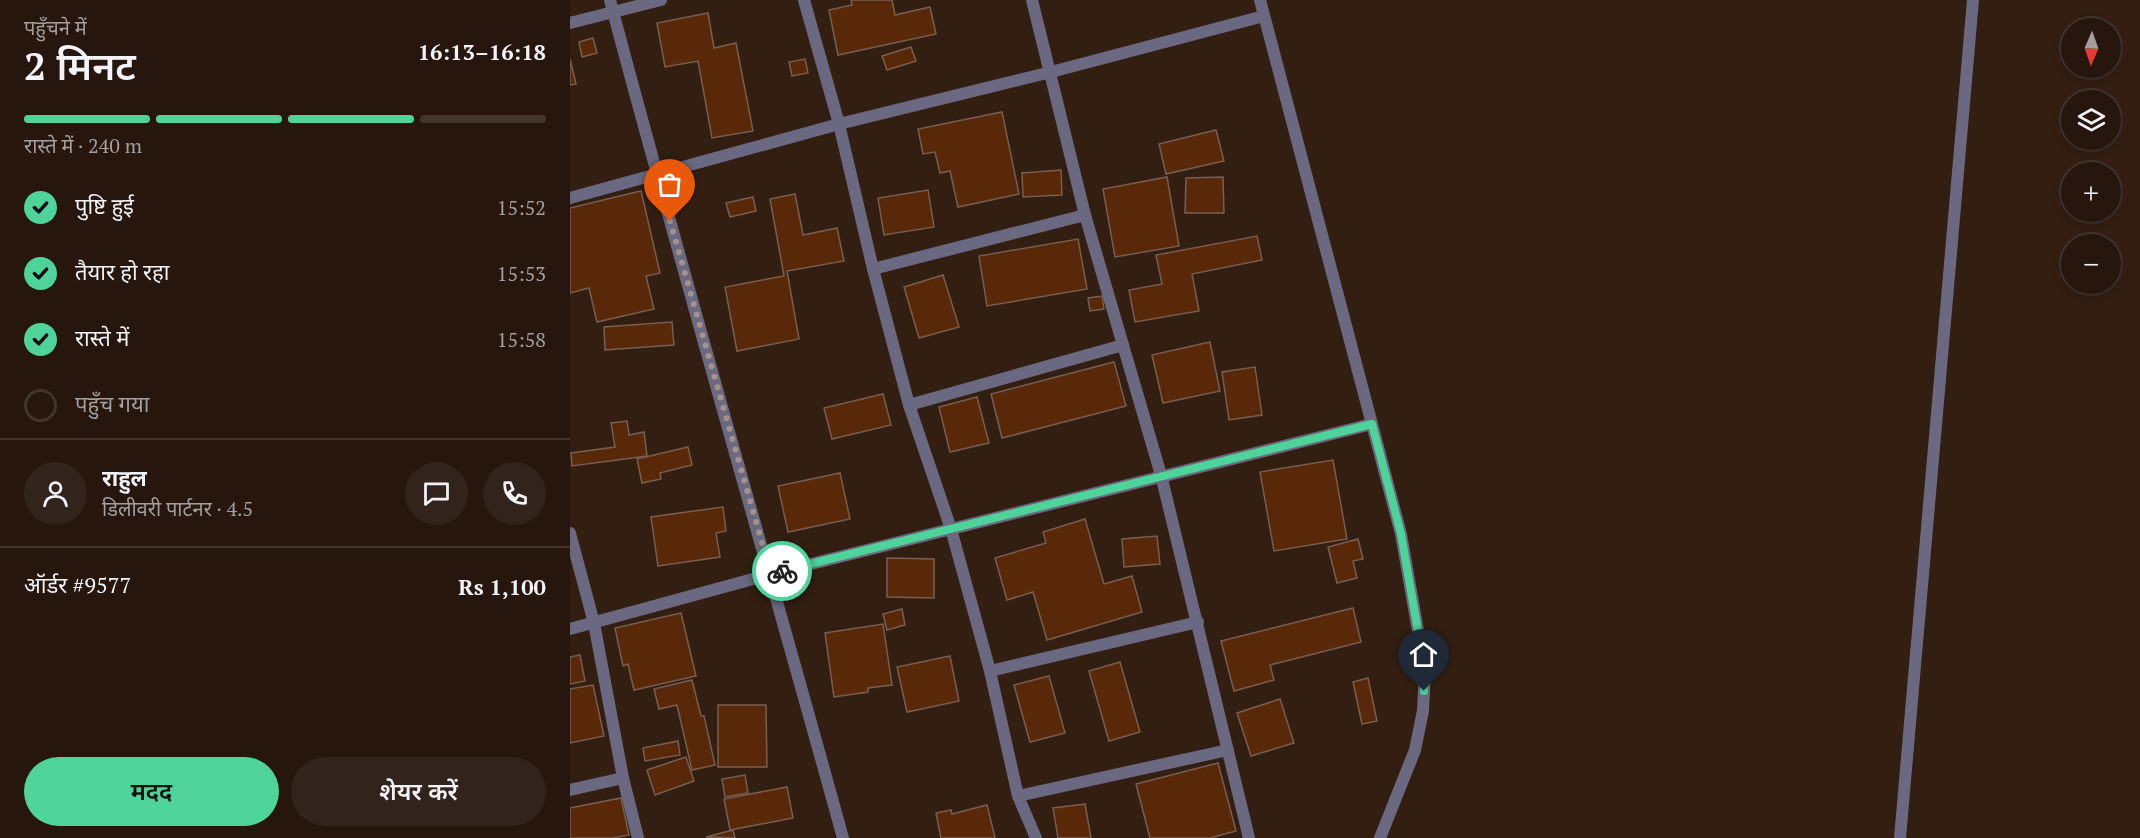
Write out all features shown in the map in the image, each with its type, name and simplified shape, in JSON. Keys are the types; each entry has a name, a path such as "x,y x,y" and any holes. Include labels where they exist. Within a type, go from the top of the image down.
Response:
{"street":[{"path":"570,23 612,6 661,0"},
{"path":"804,0 839,124 873,269 909,405 951,528 990,671 1018,796 1036,838"},
{"path":"1032,0 1085,215 1161,475 1249,838"},
{"path":"1260,0 1401,534 1425,671 1423,711 1415,750 1380,838"},
{"path":"1900,838 1973,0"},
{"path":"612,6 657,175 771,574 843,838"},
{"path":"570,198 839,124 1051,72 1264,16"},
{"path":"873,269 1085,215"},
{"path":"909,405 1123,345"},
{"path":"570,629 771,574 1372,424"},
{"path":"570,533 594,623 623,778 638,838"},
{"path":"990,671 1198,622"},
{"path":"1018,796 1228,750"},
{"path":"570,790 623,778"}],"building":[{"path":"851,0 892,0 895,15 930,7 936,34 838,55 829,10 852,5"},
{"path":"708,13 714,48 736,43 753,131 712,138 698,61 665,67 657,23"},
{"path":"593,38 597,53 582,57 579,42"},
{"path":"911,47 916,61 887,70 882,56"},
{"path":"570,59 576,84 570,85"},
{"path":"805,59 808,73 792,76 789,62"},
{"path":"1002,112 1019,194 958,207 950,171 940,173 935,152 923,154 918,129"},
{"path":"1216,130 1224,161 1166,174 1159,144"},
{"path":"1061,170 1062,195 1023,197 1022,173"},
{"path":"1167,177 1179,246 1115,257 1103,189"},
{"path":"1223,177 1224,213 1185,213 1186,178"},
{"path":"928,190 934,227 884,235 878,198"},
{"path":"641,191 660,273 646,276 654,309 597,322 589,288 570,293 570,208"},
{"path":"795,194 803,235 837,228 844,261 787,271 799,339 737,351 725,287 784,276 770,199"},
{"path":"753,197 756,211 730,217 726,203"},
{"path":"1257,236 1262,260 1192,274 1199,311 1135,322 1129,290 1162,284 1156,255"},
{"path":"1078,239 1087,289 987,306 979,256"},
{"path":"943,275 959,327 919,338 904,287"},
{"path":"1102,296 1104,309 1090,311 1088,298"},
{"path":"672,322 674,345 605,350 604,327"},
{"path":"1210,342 1220,391 1163,403 1152,355"},
{"path":"1114,362 1126,406 1002,438 991,394"},
{"path":"1255,367 1262,415 1229,420 1222,372"},
{"path":"883,394 891,425 832,439 824,408"},
{"path":"977,397 989,443 950,452 939,407"},
{"path":"627,421 629,435 644,432 647,456 572,466 571,453 615,447 611,423"},
{"path":"688,447 692,465 660,473 661,479 642,483 637,459"},
{"path":"1333,460 1347,539 1274,551 1260,472"},
{"path":"840,473 850,519 788,532 778,486"},
{"path":"723,507 726,531 716,533 720,557 658,566 651,517"},
{"path":"1085,519 1104,584 1132,576 1142,612 1047,640 1033,592 1007,600 995,558 1046,543 1043,532"},
{"path":"1157,536 1160,564 1124,567 1122,539"},
{"path":"1358,539 1363,559 1353,561 1357,578 1337,583 1328,547"},
{"path":"887,558 934,559 934,598 887,597"},
{"path":"1353,608 1361,642 1270,665 1274,680 1234,691 1221,641"},
{"path":"902,609 905,625 887,630 883,614"},
{"path":"681,613 696,676 634,690 628,664 623,666 615,628"},
{"path":"883,624 892,685 868,688 868,692 834,697 825,633"},
{"path":"580,655 585,681 570,684 570,657"},
{"path":"950,656 959,701 907,712 897,667"},
{"path":"1120,662 1140,732 1109,741 1089,671"},
{"path":"1049,676 1065,733 1030,742 1014,685"},
{"path":"1368,678 1377,721 1362,724 1353,682"},
{"path":"692,680 701,716 704,716 715,765 692,770 677,705 659,709 654,689"},
{"path":"593,685 604,736 570,743 570,689"},
{"path":"1280,699 1294,743 1251,756 1237,713"},
{"path":"718,705 766,705 767,767 718,767"},
{"path":"678,741 680,755 645,761 643,748"},
{"path":"686,757 694,781 655,795 647,770"},
{"path":"1218,763 1236,831 1210,838 1150,838 1136,784"},
{"path":"745,775 748,793 725,797 722,779"},
{"path":"787,787 793,818 730,830 724,799"},
{"path":"621,798 629,835 612,838 570,838 570,808"},
{"path":"1085,804 1091,838 1058,838 1053,808"},
{"path":"987,805 995,838 941,838 936,813 951,810 952,814"},
{"path":"733,830 735,838 706,837"}],"way so far":[{"path":"670,221 771,574 782,571"}],"route":[{"path":"782,571 1372,424 1401,534 1425,671 1424,691"}]}
